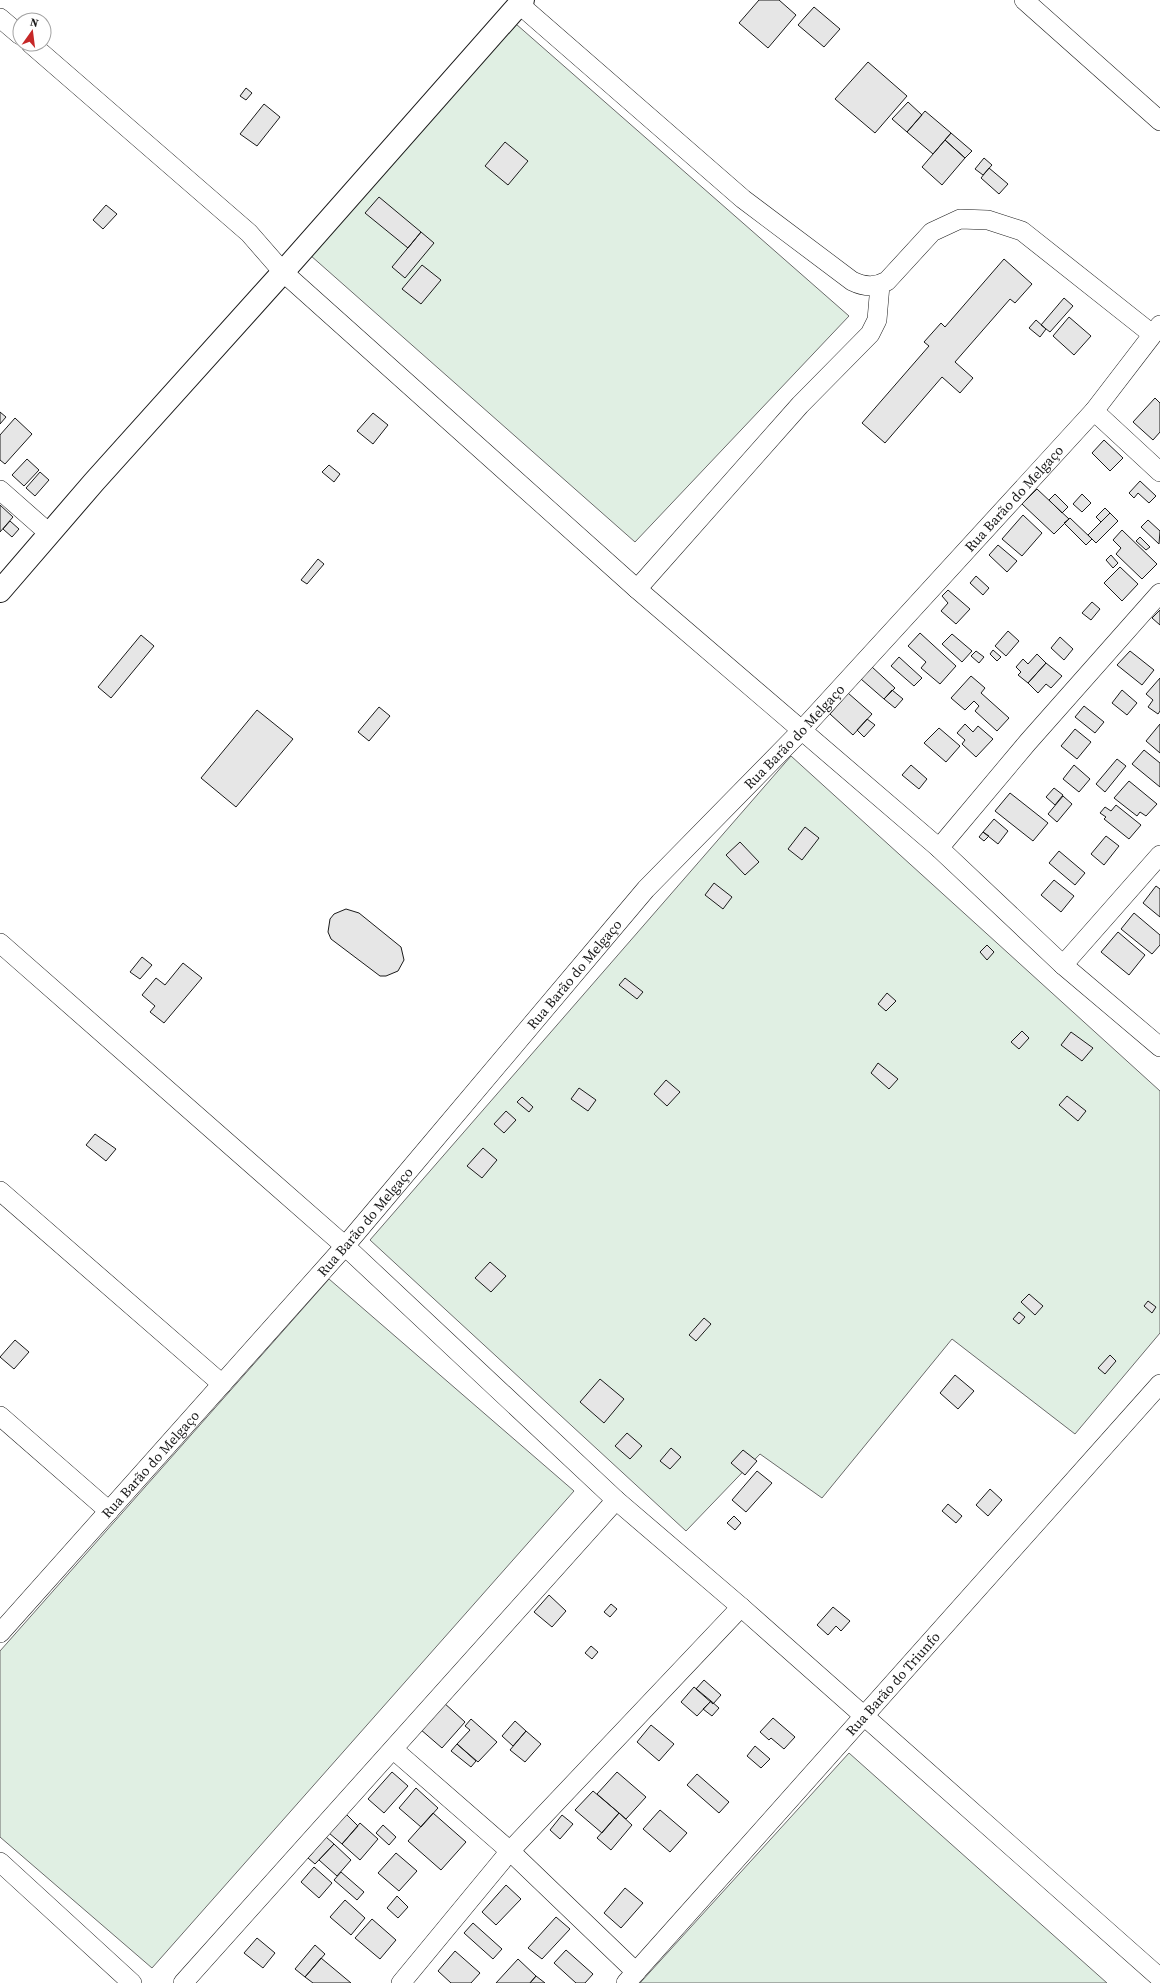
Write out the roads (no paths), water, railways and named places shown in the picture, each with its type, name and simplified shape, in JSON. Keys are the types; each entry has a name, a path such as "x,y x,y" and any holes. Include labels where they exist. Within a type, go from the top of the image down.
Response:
{"main road":[{"path":"0,591 99,476 283,272 521,2"}],"street":[{"path":"1024,0 1160,121"},
{"path":"521,2 743,199 852,281 862,286 880,285 887,281 932,232 960,219 988,220 1022,232 1156,330"},
{"path":"0,18 12,28"},
{"path":"39,52 249,233 283,272 637,589 938,848 1063,965 1160,1047"},
{"path":"637,589 800,405 870,334 879,314 880,285"},
{"name":"Rua Barão do Melgaço","path":"1,1630 346,1246 646,889 801,731 1094,411 1156,330"},
{"path":"1094,411 1160,472"},
{"path":"0,490 50,534"},
{"path":"938,848 1028,742 1160,593"},
{"path":"1063,965 1160,855"},
{"path":"0,943 346,1246 616,1500 741,1607 1160,1978"},
{"path":"0,1191 222,1384"},
{"name":"Rua Barão do Triunfo","path":"631,1977 865,1718 1160,1384"},
{"path":"0,1416 109,1511"},
{"path":"183,1983 394,1750 616,1500"},
{"path":"401,1983 510,1851 741,1607"},
{"path":"394,1750 510,1851 631,1977"},
{"path":"0,1862 132,1983"}]}
